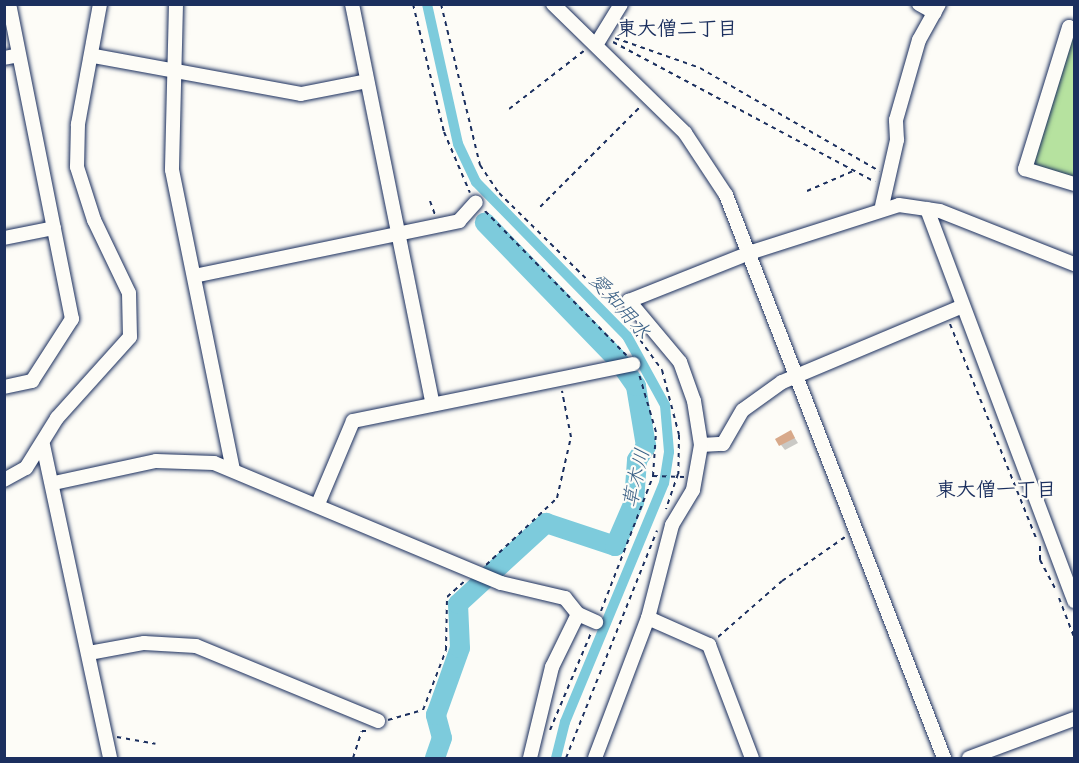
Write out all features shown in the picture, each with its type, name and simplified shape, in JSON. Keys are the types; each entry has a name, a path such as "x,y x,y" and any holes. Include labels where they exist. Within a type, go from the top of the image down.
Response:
{"street":[{"path":"4,387 32,381 72,319 9,4"},
{"path":"4,480 26,468 43,445 57,418 120,352 134,320 129,293 94,220 77,167 78,124 94,56 100,4"},
{"path":"176,4 172,170 233,469"},
{"path":"352,4 433,404"},
{"path":"553,4 651,98 716,175 752,252 944,759"},
{"path":"594,44 608,36 621,4"},
{"path":"882,206 919,40 937,9 919,4"},
{"path":"1074,29 1069,27 1025,169 1074,184"},
{"path":"4,58 20,55"},
{"path":"94,56 301,94 367,81"},
{"path":"194,276 459,221 476,202"},
{"path":"595,759 648,618 672,525 693,490 701,445 694,401 680,362 629,301 752,252 882,206 927,209 1074,264"},
{"path":"927,209 1074,601"},
{"path":"4,238 54,228"},
{"path":"701,445 723,444 743,410 797,375 963,306"},
{"path":"318,504 353,422 633,364"},
{"path":"43,445 54,483 110,759"},
{"path":"54,483 172,460 233,469 527,592 565,597 578,614 596,622"},
{"path":"530,759 552,667 578,614"},
{"path":"648,618 709,645 752,759"},
{"path":"89,653 144,643 196,646 378,722"},
{"path":"969,759 1074,718"}],"path":[{"path":"413,4 452,159 476,202 633,364 653,415 652,476 676,481"},
{"path":"608,36 639,60 853,171 886,180"},
{"path":"608,36 700,68 886,180"},
{"path":"509,109 594,44"},
{"path":"540,207 651,98"},
{"path":"807,191 853,171"},
{"path":"946,313 1074,637"},
{"path":"353,759 362,731 371,731 378,722 423,710 446,650 447,597 557,498 571,437 559,379"},
{"path":"709,645 782,581 857,531"},
{"path":"106,739 136,737 155,744"}],"green space":[{"path":"1074,29 1074,186 1026,172"}],"building":[{"path":"791,430 795,438 779,446 775,439"}],"waterway":[{"name":"愛知用水","path":"427,4 458,144 476,182 627,336 665,405 669,452 664,483 565,722 556,758"},
{"name":"草木川","path":"435,758 442,738 436,715 460,648 458,604 546,523 615,546 634,502 637,460 646,446 636,386 617,359 485,223"}],"district":[{"name":"東大僧二丁目","path":"677,28"},
{"name":"東大僧一丁目","path":"996,489"}]}
